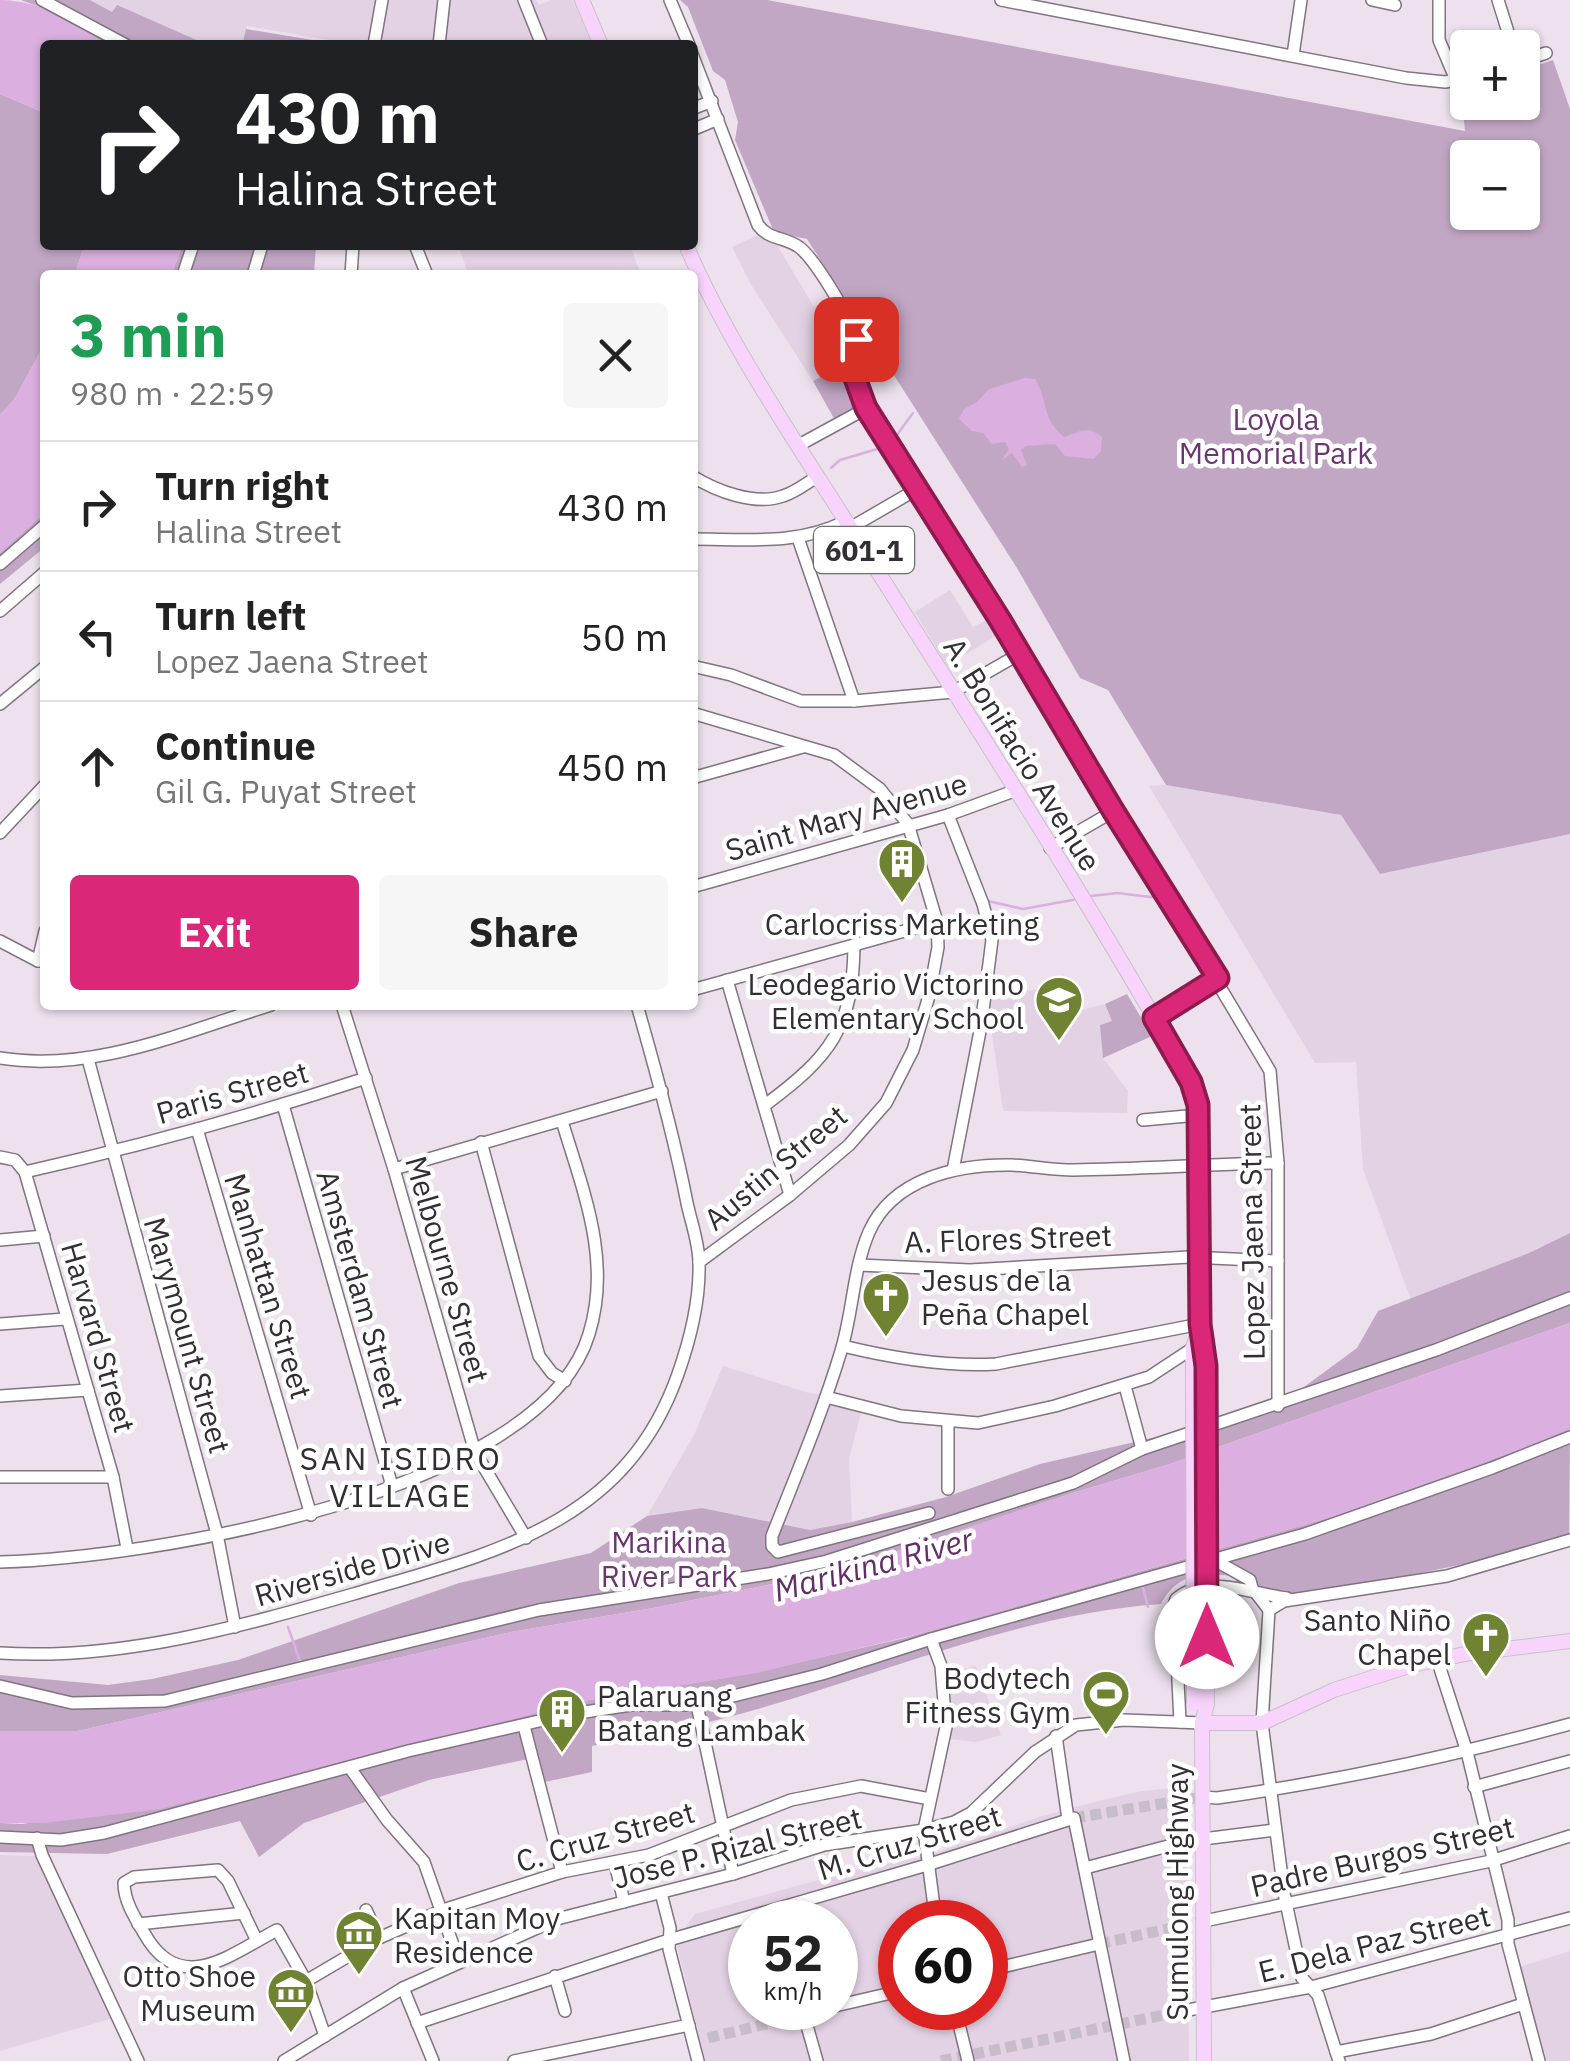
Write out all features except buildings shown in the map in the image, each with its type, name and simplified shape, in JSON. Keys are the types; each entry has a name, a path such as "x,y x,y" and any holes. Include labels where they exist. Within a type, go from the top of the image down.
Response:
{"main road":[{"path":"582,0 600,40"},
{"name":"A. Bonifacio Avenue","path":"698,288 1050,848 1191,1082 1198,1115 1199,1164 1202,1723"},
{"name":"A. Bonifacio Avenue","path":"1200,1324 1193,1348 1200,1366"},
{"path":"1202,1723 1262,1723 1334,1690 1436,1660 1570,1641"},
{"name":"Sumulong Highway","path":"1202,1723 1204,1921 1196,2008 1204,2061"}],"street":[{"path":"42,0 117,40"},
{"path":"375,40 382,0"},
{"path":"440,40 444,0"},
{"path":"524,0 540,40"},
{"path":"670,0 687,40"},
{"path":"1001,0 1406,78 1450,81"},
{"path":"1293,54 1302,0"},
{"path":"1372,0 1395,5"},
{"path":"1439,0 1439,40 1450,59"},
{"path":"1498,0 1507,30"},
{"path":"1540,55 1546,53"},
{"path":"698,68 758,225 769,236 792,244 805,254 854,331 855,378 866,408 799,445"},
{"path":"698,107 712,101"},
{"path":"698,127 718,119"},
{"name":"Lopez Jaena Street","path":"866,408 1021,653 1270,1071 1278,1164 1278,1406"},
{"path":"698,479 714,488 771,500 818,476"},
{"path":"698,539 798,538 848,524 919,488"},
{"path":"0,564 40,529"},
{"path":"798,538 854,700"},
{"path":"0,610 40,576"},
{"path":"698,667 730,674 801,701 854,700 953,692 1021,653"},
{"path":"0,704 40,671"},
{"path":"698,715 834,755 880,789 908,824"},
{"path":"698,776 803,747"},
{"path":"0,833 40,790"},
{"name":"Saint Mary Avenue","path":"698,885 948,815 1014,791"},
{"path":"1050,848 1114,812"},
{"path":"948,815 984,904 992,940 953,1170"},
{"name":"Austin Street","path":"699,1262 790,1195 849,1145 886,1103 914,1050 938,947 938,922 908,824"},
{"path":"698,988 938,922"},
{"path":"0,941 40,960"},
{"path":"765,1105 818,1060 844,1020 854,989 854,946"},
{"path":"1154,1018 1218,978"},
{"path":"727,980 790,1195"},
{"path":"0,1058 46,1062 88,1059 254,1010"},
{"name":"Melbourne Street","path":"344,1010 475,1452 526,1538"},
{"name":"Riverside Drive","path":"0,1652 64,1654 138,1646 234,1626 489,1554 562,1520 599,1492 652,1430 670,1397 690,1340 699,1262 662,1091 639,1010"},
{"name":"Marymount Street","path":"88,1059 218,1534 234,1626"},
{"name":"Paris Street","path":"25,1172 111,1153 366,1078"},
{"path":"394,1169 662,1091"},
{"name":"Amsterdam Street","path":"283,1105 392,1486"},
{"path":"1143,1120 1198,1115"},
{"path":"0,1562 127,1548 311,1515 475,1452 524,1418 565,1381 588,1337 598,1295 597,1240 562,1120"},
{"name":"Manhattan Street","path":"196,1129 311,1515"},
{"path":"481,1142 540,1356 552,1373 565,1381"},
{"path":"0,1158 15,1160 25,1172"},
{"path":"929,1513 774,1550 772,1536 842,1346 870,1230 893,1200 912,1184 953,1170 997,1166 1070,1170 1278,1164"},
{"name":"Harvard Street","path":"25,1172 113,1477 127,1548"},
{"path":"0,1240 44,1236"},
{"name":"A. Flores Street","path":"859,1265 970,1270 1119,1260 1278,1261"},
{"path":"0,1686 72,1702 165,1700 539,1610 768,1574 827,1560 1073,1483 1142,1450 1436,1350 1570,1298"},
{"path":"0,1324 65,1319"},
{"path":"842,1346 886,1357 970,1366 1200,1324"},
{"path":"826,1397 900,1416 978,1423 1150,1378 1193,1348"},
{"path":"1125,1386 1142,1450"},
{"path":"0,1396 88,1390"},
{"path":"948,1422 948,1489"},
{"path":"0,1837 61,1840 104,1833 408,1751 594,1709 696,1705 822,1674 931,1639 1216,1561 1398,1501 1570,1437"},
{"path":"0,1477 113,1477"},
{"path":"1523,2004 1431,2034 1338,2057 1318,1995 1302,1978 1286,1904 1262,1723 1270,1610 1276,1603 1447,1576 1570,1540"},
{"path":"1216,1561 1250,1580 1270,1610"},
{"path":"1201,1564 1202,1589"},
{"path":"1180,1722 1178,1660 1170,1611 1182,1594 1202,1589 1252,1588 1294,1600"},
{"path":"931,1639 940,1666 946,1727 924,1830 933,1900"},
{"path":"1436,1660 1466,1752 1538,2061"},
{"path":"696,1705 733,1874"},
{"name":"Jose P. Rizal Street","path":"284,2061 403,1988 557,1919 848,1840 954,1822 971,1813 1056,1736 1076,1725 1202,1723"},
{"path":"1203,1797 1270,1790 1466,1752 1570,1724"},
{"path":"524,1726 562,1872"},
{"path":"1056,1736 1124,2061"},
{"path":"1474,1787 1570,1761"},
{"path":"350,1768 386,1820 424,1862 458,1962"},
{"name":"C. Cruz Street","path":"306,1981 378,1938 443,1910 562,1872 649,1855 791,1800 861,1786 930,1799"},
{"name":"M. Cruz Street","path":"823,1900 1071,1819"},
{"path":"1085,1868 1187,1841 1275,1830"},
{"name":"Padre Burgos Street","path":"1204,1921 1491,1861 1570,1836"},
{"path":"37,1838 138,2061"},
{"path":"615,1863 624,1902"},
{"path":"257,1942 228,1882 214,1868 125,1881 126,1898 154,1951 192,1967 214,1966 257,1942 277,1930 306,1981 325,2036"},
{"path":"661,1893 698,2061"},
{"path":"366,1910 378,1938"},
{"path":"138,1924 244,1913"},
{"name":"E. Dela Paz Street","path":"1196,2008 1311,1987 1570,1918"},
{"name":"M. Cruz Street","path":"417,2023 669,1940 728,1927"},
{"path":"1008,1966 1099,1944"},
{"path":"555,1976 564,2012"},
{"path":"403,1988 433,2061"},
{"path":"514,2061 690,2025"},
{"path":"805,2030 817,2061"},
{"path":"960,2030 968,2061"},
{"path":"694,2042 708,2038"}],"shaded area":[{"path":"90,0 536,0 539,5 551,0 573,0 591,40 330,40 247,26 243,40 196,40 116,6 112,12"},
{"path":"758,235 777,245 814,307 830,298 854,339 849,365 813,381 750,283 732,247"},
{"path":"460,250 632,250 639,270 467,270"},
{"path":"950,590 973,627 987,620 997,635 947,666 915,612"},
{"path":"1166,785 1341,815 1380,874 1570,834 1570,1233 1411,1300 1363,1169 1356,1062 1315,1063 1149,786"},
{"name":"Leodegario Victorino Elementary School","path":"1050,987 1058,1016 1105,1004 1113,1021 1103,1058 1128,1091 1127,1113 1003,1111 987,998"},
{"path":"723,1366 809,1393 864,1401 849,1459 852,1522 810,1530 702,1508 647,1516 694,1435"},
{"path":"976,1666 1001,1735 976,1742 950,1739 948,1695 952,1672"},
{"path":"1185,1787 1189,2061 705,2061 677,1946 695,1914 728,1905 728,2030 858,2030 858,1900 746,1900 851,1871 926,1856 1102,1800"},
{"path":"0,1855 36,1856 113,2018 0,2051"},
{"path":"1570,1951 1570,2061 1543,2061 1516,1968"}],"green space":[{"path":"21,0 90,0 112,12 117,5 197,40 106,40"},
{"name":"Loyola Memorial Park","path":"680,0 767,0 1465,131 1464,120 1540,120 1540,64 1553,60 1570,109 1570,834 1380,874 1341,815 1166,785 1108,690 1080,678 1017,568 807,239 774,232 735,140 738,122 725,80 713,71 688,7"},
{"path":"246,29 312,40 243,40"},
{"path":"0,94 40,111 40,250 82,250 76,270 40,270 40,352 14,400 0,415"},
{"path":"181,250 316,250 314,270 173,270"},
{"path":"849,365 849,377 862,408 836,422 813,381"},
{"path":"40,517 40,551 0,584 0,553"},
{"path":"1127,994 1152,1036 1103,1058 1100,1025 1112,1021 1105,1004"},
{"name":"Marikina River Park","path":"1570,1233 1570,1323 1170,1464 837,1571 511,1632 78,1731 0,1731 0,1675 108,1685 152,1679 238,1660 459,1583 591,1553 647,1516 702,1508 810,1530 946,1497 1040,1464 1186,1430 1289,1398 1357,1348 1378,1311 1529,1253"},
{"name":"Marikina River Park","path":"1570,1431 1569,1546 1502,1556 1263,1606 1231,1576 1190,1578 1174,1587 1161,1604 1050,1621 725,1718 592,1746 592,1772 540,1783 533,1758 429,1780 304,1823 259,1857 240,1821 107,1854 0,1852 0,1823 22,1824 221,1794 396,1746 589,1700 748,1674 905,1638 1332,1517"}],"water":[{"path":"0,0 45,9 106,40 40,40 40,111 0,94"},
{"path":"82,250 181,250 173,270 76,270"},
{"path":"40,352 40,517 0,553 0,415 14,400"},
{"path":"1025,378 1035,379 1051,422 1064,437 1088,430 1102,437 1101,451 1094,459 1065,456 1055,444 1026,446 1021,450 1027,465 1022,467 1012,453 1002,460 1009,449 1005,442 992,444 983,433 972,431 959,419 964,409 989,389"},
{"name":"Marikina River","path":"1570,1323 1570,1431 1332,1517 923,1633 757,1673 589,1700 160,1809 45,1823 0,1823 0,1731 78,1731 511,1632 837,1571 1170,1464"}],"waterway":[{"path":"894,439 913,413"},
{"path":"831,468 840,460 884,447"},
{"path":"1091,896 1117,893 1159,898"},
{"path":"988,901 1023,909 1078,899"},
{"path":"1142,1584 1148,1607"},
{"path":"288,1627 301,1664"}],"tunnel":[{"path":"1074,1818 1203,1797"},
{"path":"1099,1944 1204,1921"},
{"path":"941,2061 1188,2010"},
{"path":"708,2038 741,2030"}],"place":[{"name":"Carlocriss Marketing","path":"902,904"},
{"name":"Leodegario Victorino Elementary School","path":"1059,1042"},
{"name":"Jesus de la Peña Chapel","path":"886,1338"},
{"name":"Santo Niño Chapel","path":"1486,1678"},
{"name":"Bodytech Fitness Gym","path":"1106,1736"},
{"name":"Palaruang Batang Lambak","path":"562,1754"},
{"name":"Kapitan Moy Residence","path":"359,1976"},
{"name":"Otto Shoe Museum","path":"291,2034"}],"district":[{"name":"SAN ISIDRO VILLAGE","path":"401,1476"}],"route":[{"path":"856,339 855,378 866,408 919,488 1218,978 1154,1018 1191,1082 1198,1105 1200,1324 1206,1366 1207,1637"}]}
